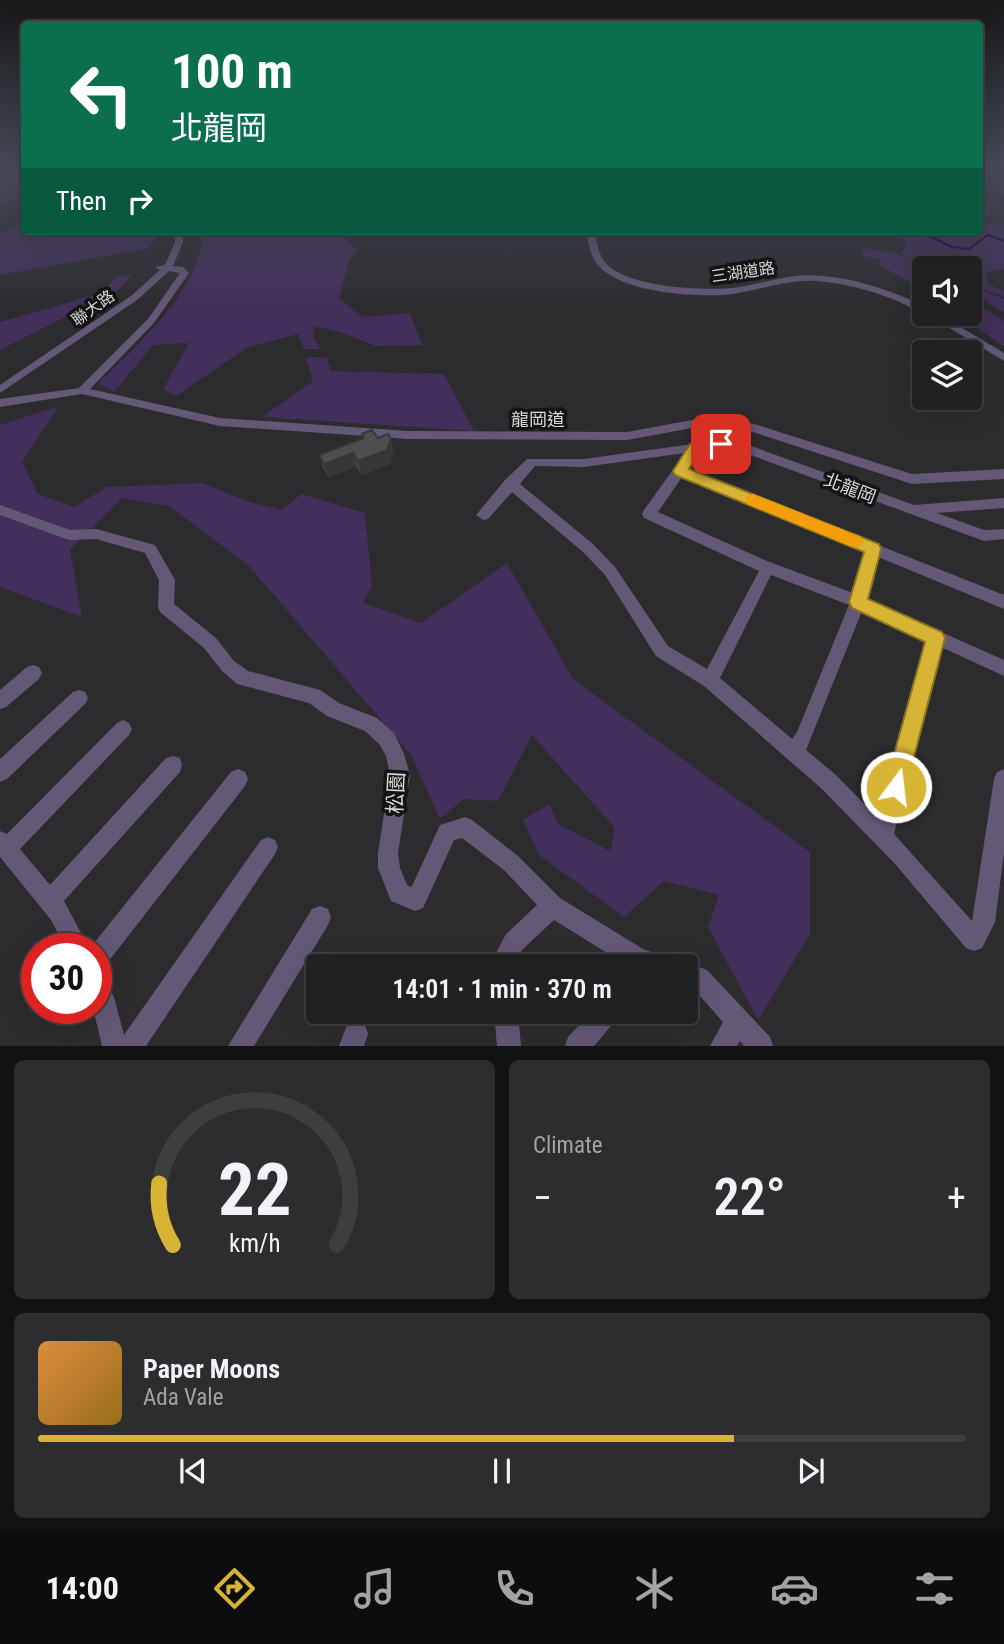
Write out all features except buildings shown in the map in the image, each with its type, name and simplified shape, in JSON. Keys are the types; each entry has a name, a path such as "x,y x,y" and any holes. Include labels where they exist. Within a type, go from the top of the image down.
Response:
{"street":[{"name":"聯大路","path":"171,235 172,249"},
{"name":"聯大路","path":"0,390 134,298 163,267 178,235"},
{"name":"三湖道路","path":"591,235 598,259 604,267 652,286 707,293 736,291 796,279 820,279 888,295 912,305"},
{"name":"聯大路","path":"0,381 123,300 163,267"},
{"path":"82,391 151,321 185,273 180,269 163,267"},
{"path":"951,326 1004,358"},
{"name":"龍岡道","path":"0,403 82,391 220,422 408,435 626,436 703,422 754,428 912,479 1004,474"},
{"name":"北龍岡","path":"483,515 510,482 532,462 584,463 721,444 739,446 984,537 1004,534"},
{"path":"695,448 649,514 768,567 858,602 1004,668"},
{"path":"680,471 1004,602"},
{"path":"510,482 610,570 662,651 710,680 829,782 883,836 974,940 984,922 1004,779"},
{"path":"910,510 1004,503"},
{"name":"松園","path":"0,510 69,535 96,534 150,549 167,580 166,607 210,643 228,666 243,678 314,696 333,710 371,724 387,739 395,754 400,775 388,853 399,893 415,900 426,884 435,852 447,832 466,827 511,863 552,906 628,954"},
{"path":"794,752 804,738 858,602 873,549"},
{"path":"710,680 768,567"},
{"path":"883,836 935,638"},
{"path":"0,701 33,673"},
{"path":"0,772 79,698"},
{"path":"70,933 59,912 3,845 123,729"},
{"path":"50,901 173,765"},
{"path":"112,939 238,779"},
{"path":"131,1045 268,847"},
{"path":"508,954 514,942 552,906"},
{"path":"240,1045 320,917"},
{"path":"698,978 761,1045"},
{"path":"722,1045 738,1021"},
{"path":"109,1024 114,1045"},
{"path":"507,1024 509,1045"},
{"path":"577,1045 595,1024"}],"shaded area":[{"path":"983,222 1004,225 1004,269 986,272 988,284 1004,291 1004,297 982,288 982,256 912,256 912,260 901,254 907,242 894,235 983,235"},
{"path":"21,225 21,235 158,235 148,248 0,275 0,233"},
{"path":"200,235 342,235 357,249 349,261 339,298 363,317 410,313 422,345 376,346 315,326 313,337 321,349 304,349 298,334 248,347 176,396 163,389 189,343 153,345 114,392 98,384 165,314 193,272 200,251"},
{"path":"863,248 896,253 912,261 912,283 881,266 881,260 862,255"},
{"path":"132,275 117,291 0,350 0,322 102,293 116,276"},
{"path":"982,290 1004,299 1004,313 982,298"},
{"path":"982,308 1004,321 1004,347 975,326 982,326"},
{"path":"327,357 331,371 444,374 474,431 262,417 313,381 306,358"},
{"path":"59,406 22,462 38,494 74,507 107,487 203,483 246,501 282,510 301,494 365,513 372,586 363,603 421,623 507,563 573,679 810,852 810,934 758,1020 708,927 719,895 664,881 624,917 539,855 523,820 549,804 558,824 610,851 615,828 532,735 498,801 464,799 440,819 411,755 249,566 169,506 122,498 70,550 82,617 0,587 0,425"}],"waterway":[{"path":"927,235 952,247 969,249 988,235 1004,241"}],"slow traffic":[{"path":"753,500 856,542"}],"route":[{"path":"721,444 695,448 680,471 873,549 858,602 935,638 896,787"}]}
